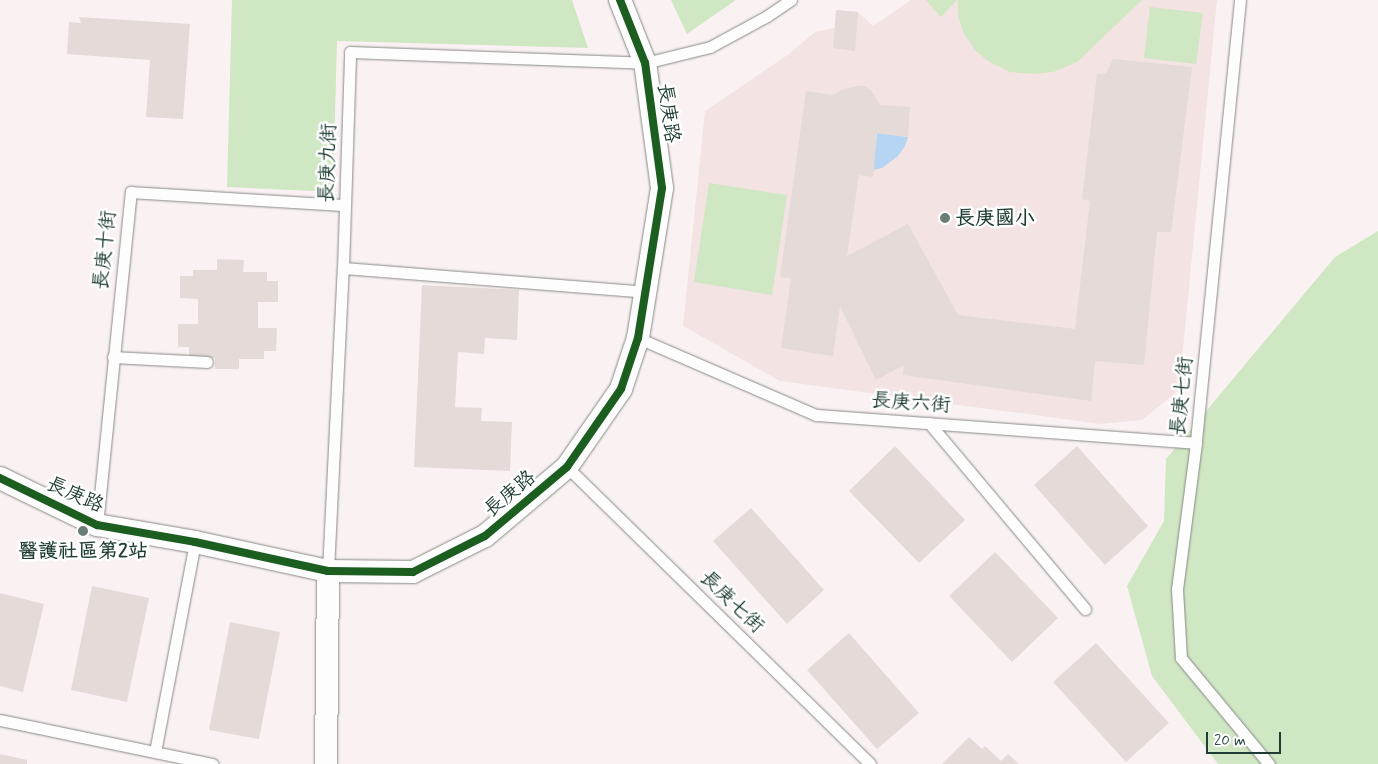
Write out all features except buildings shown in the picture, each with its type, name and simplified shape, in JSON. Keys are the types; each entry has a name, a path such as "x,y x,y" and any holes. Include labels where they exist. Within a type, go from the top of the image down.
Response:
{"street":[{"name":"長庚路","path":"0,478 97,525 196,542 328,570 413,572 485,536 567,467 621,389 638,338 662,188 645,63 620,0"},
{"path":"326,764 328,570"}],"lane":[{"path":"645,63 710,47 767,16 791,0"},
{"name":"長庚七街","path":"1240,0 1196,443 1177,589 1181,658 1269,764"},
{"name":"長庚九街","path":"328,570 343,268 350,52 645,63"},
{"name":"長庚十街","path":"97,525 131,192 345,205"},
{"path":"343,268 646,292"},
{"name":"長庚六街","path":"638,338 816,414 1196,443"},
{"path":"113,357 207,362"},
{"path":"929,423 1085,609"},
{"name":"長庚七街","path":"567,467 870,764"},
{"path":"155,752 196,542"},
{"path":"0,720 155,752 194,762 212,764"}],"shaded area":[{"name":"長庚國小","path":"911,0 1217,0 1179,390 1142,420 1101,424 780,381 683,326 705,111 789,54 815,32 835,28 836,10 858,12 873,26"}],"green space":[{"path":"232,0 572,0 588,48 337,41 333,192 227,187"},
{"path":"671,0 736,0 687,34"},
{"path":"926,0 957,0 941,17"},
{"path":"958,0 1142,0 1077,62 1053,72 1033,74 1010,72 988,61 975,50 963,32 958,15"},
{"path":"1150,7 1203,13 1196,64 1144,58"},
{"path":"709,183 787,195 772,295 694,282"},
{"path":"1378,231 1378,764 1218,764 1152,676 1127,586 1164,521 1166,459 1335,257"}],"water":[{"path":"877,133 908,137 905,146 898,156 882,168 873,170"}],"cycle path":[{"path":"0,478 97,525 195,542 328,571 413,572 485,536 567,467 621,389 638,338 662,188 645,63 620,0"}],"place":[{"name":"長庚國小","path":"945,218"},
{"name":"醫護社區第2站","path":"83,531"}]}
